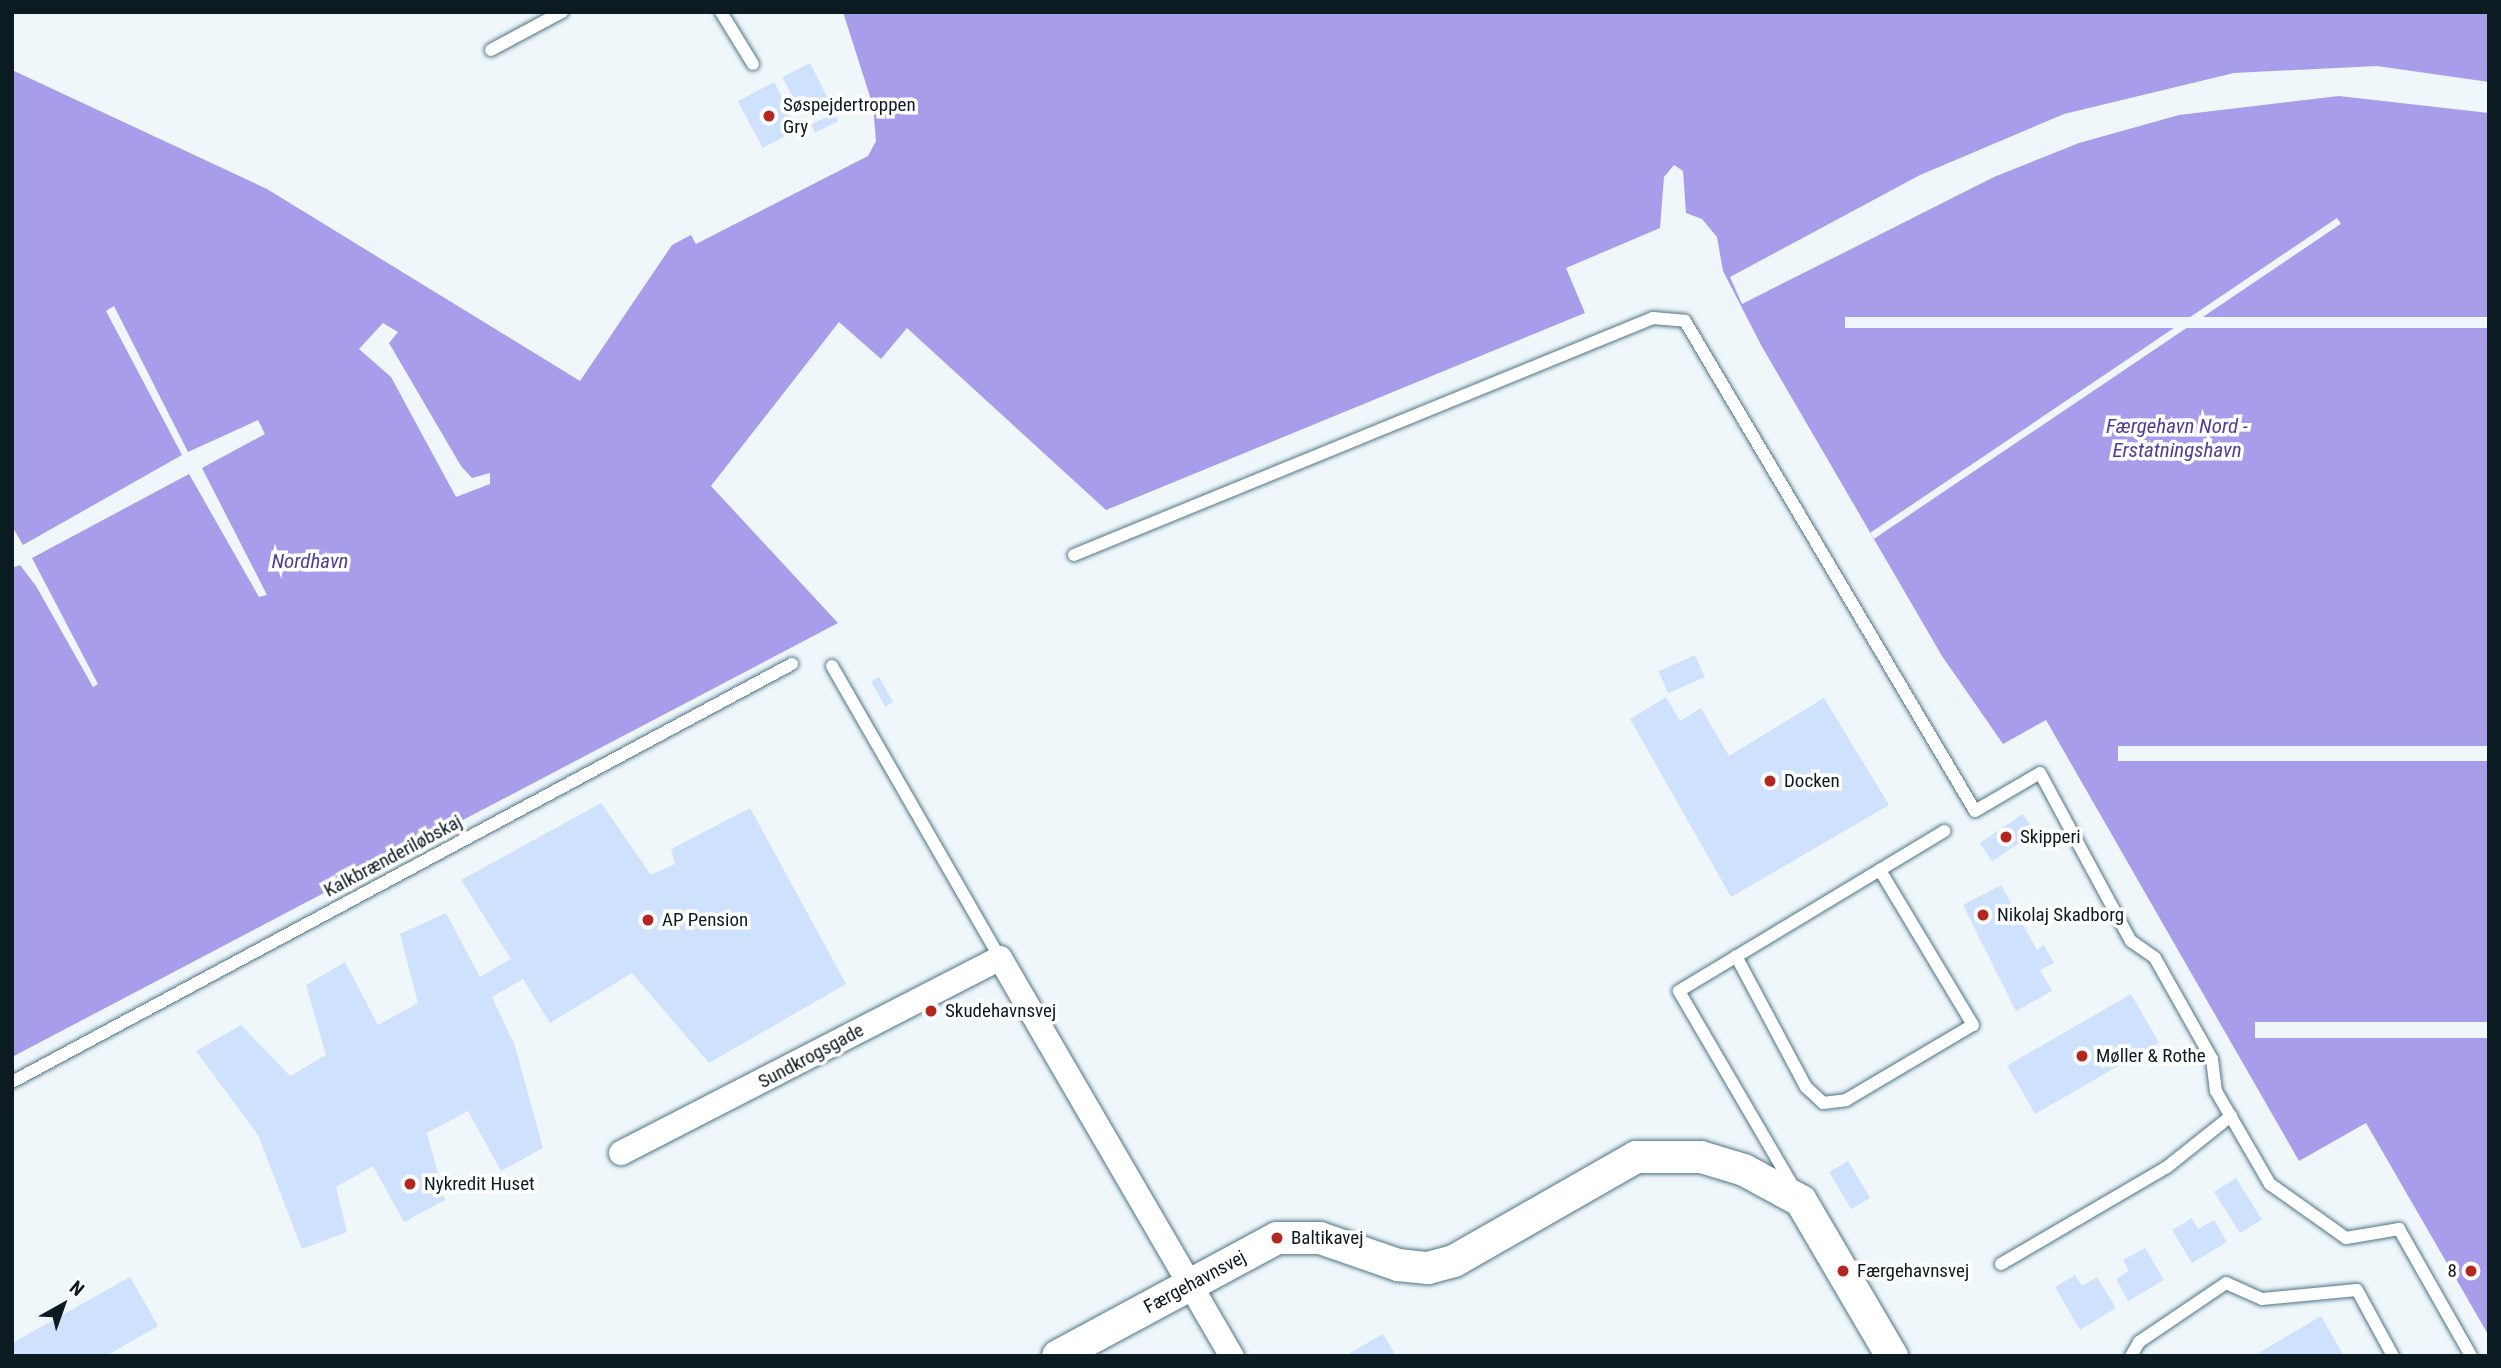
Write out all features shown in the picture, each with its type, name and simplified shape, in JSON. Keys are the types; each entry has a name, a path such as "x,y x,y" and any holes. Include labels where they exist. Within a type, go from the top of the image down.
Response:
{"street":[{"name":"Sundkrogsgade","path":"621,1153 1000,958"},
{"path":"1000,958 1232,1356"},
{"name":"Færgehavnsvej","path":"1058,1356 1277,1238 1320,1238 1398,1265 1428,1268 1454,1261 1636,1157 1701,1157 1744,1170 1801,1201"},
{"path":"1801,1201 1892,1356"}],"lane":[{"path":"491,50 562,12"},
{"path":"722,12 753,64"},
{"path":"1074,555 1653,318 1685,321 1975,811 2040,773 2131,941 2155,958 2206,1048 2216,1091 2270,1184 2346,1238 2399,1229 2471,1356"},
{"name":"Kalkbrænderiløbskaj","path":"12,1082 792,664"},
{"path":"832,666 1000,958"},
{"path":"1801,1201 1679,990 1944,831"},
{"path":"1736,956 1806,1087 1823,1103 1846,1100 1950,1039 1973,1025 1880,870"},
{"path":"2001,1264 2167,1167 2231,1116"},
{"path":"2131,1356 2138,1342 2226,1283 2262,1299 2357,1290 2393,1356"}],"water":[{"path":"843,12 2489,12 2489,1336 2366,1123 2299,1161 2046,720 2003,744 1942,656 1761,345 1723,271 1717,237 1702,219 1686,213 1683,171 1674,165 1664,177 1660,228 1566,268 1585,313 1106,510 907,328 881,359 839,322 711,486 838,623 12,1057 12,70 267,189 580,381 672,245 691,235 696,244 868,156 876,141 873,106"}],"pier":[{"path":"2377,66 2489,82 2489,113 2339,96 2179,115 2079,143 1994,177 1742,304 1730,277 1920,175 2064,114 2234,73"},
{"path":"2337,218 2341,224 1874,539 1870,533"},
{"path":"114,306 188,452 258,420 265,434 202,468 267,595 259,597 189,474 32,558 98,684 93,687 36,586 20,565 12,568 12,526 23,545 182,455 106,311"},
{"path":"1845,317 2489,317 2489,328 1845,328"},
{"path":"383,323 398,332 389,343 461,466 472,478 490,473 490,484 456,497 391,377 359,349"},
{"path":"2118,746 2489,746 2489,761 2118,761"},
{"path":"2255,1022 2489,1022 2489,1038 2255,1038"}],"building":[{"path":"810,63 828,99 801,113 782,77"},
{"name":"Søspejdertroppen Gry","path":"774,82 799,129 763,148 738,101"},
{"path":"834,113 838,121 815,133 811,125"},
{"path":"1695,655 1705,677 1668,693 1658,671"},
{"path":"879,677 893,702 885,707 871,681"},
{"name":"Docken","path":"1666,697 1680,721 1701,708 1729,756 1824,698 1889,805 1731,897 1630,719"},
{"path":"601,803 651,875 675,864 671,849 750,808 846,984 709,1063 632,973 550,1023 523,979 492,997 515,1046 543,1148 501,1171 468,1111 427,1133 445,1200 404,1222 373,1166 336,1187 347,1232 302,1249 258,1135 196,1051 241,1025 290,1076 326,1055 306,985 345,962 378,1025 418,1003 400,934 446,913 480,977 511,959 461,880"},
{"name":"Skipperi","path":"2023,814 2035,832 1992,861 1980,843"},
{"path":"2001,885 2037,950 2044,945 2054,963 2040,970 2052,991 2016,1011 1963,905"},
{"path":"2131,994 2159,1042 2035,1114 2007,1066"},
{"path":"1848,1161 1870,1198 1851,1209 1829,1172"},
{"path":"2236,1178 2262,1220 2240,1233 2214,1192"},
{"path":"2192,1218 2198,1229 2214,1220 2227,1242 2192,1263 2172,1230"},
{"path":"2145,1248 2164,1280 2128,1301 2116,1279 2129,1271 2123,1260"},
{"path":"2075,1275 2082,1286 2097,1277 2116,1308 2080,1330 2055,1287"},
{"path":"130,1277 158,1326 106,1356 12,1356 12,1343"},
{"path":"2321,1316 2344,1356 2254,1356 2272,1345"},
{"path":"1383,1334 1396,1356 1345,1356"}],"place":[{"name":"Søspejdertroppen Gry","path":"769,116"},
{"name":"Docken","path":"1770,781"},
{"name":"Skipperi","path":"2006,837"},
{"name":"Nikolaj Skadborg","path":"1983,915"},
{"name":"AP Pension","path":"648,920"},
{"name":"Skudehavnsvej","path":"931,1011"},
{"name":"Møller & Rothe","path":"2082,1056"},
{"name":"Nykredit Huset","path":"410,1184"},
{"name":"Baltikavej","path":"1277,1238"},
{"name":"Færgehavnsvej","path":"1843,1271"},
{"name":"8","path":"2471,1271"}],"water label":[{"name":"Færgehavn Nord - Erstatningshavn","path":"2177,438"},
{"name":"Nordhavn","path":"310,561"}]}
